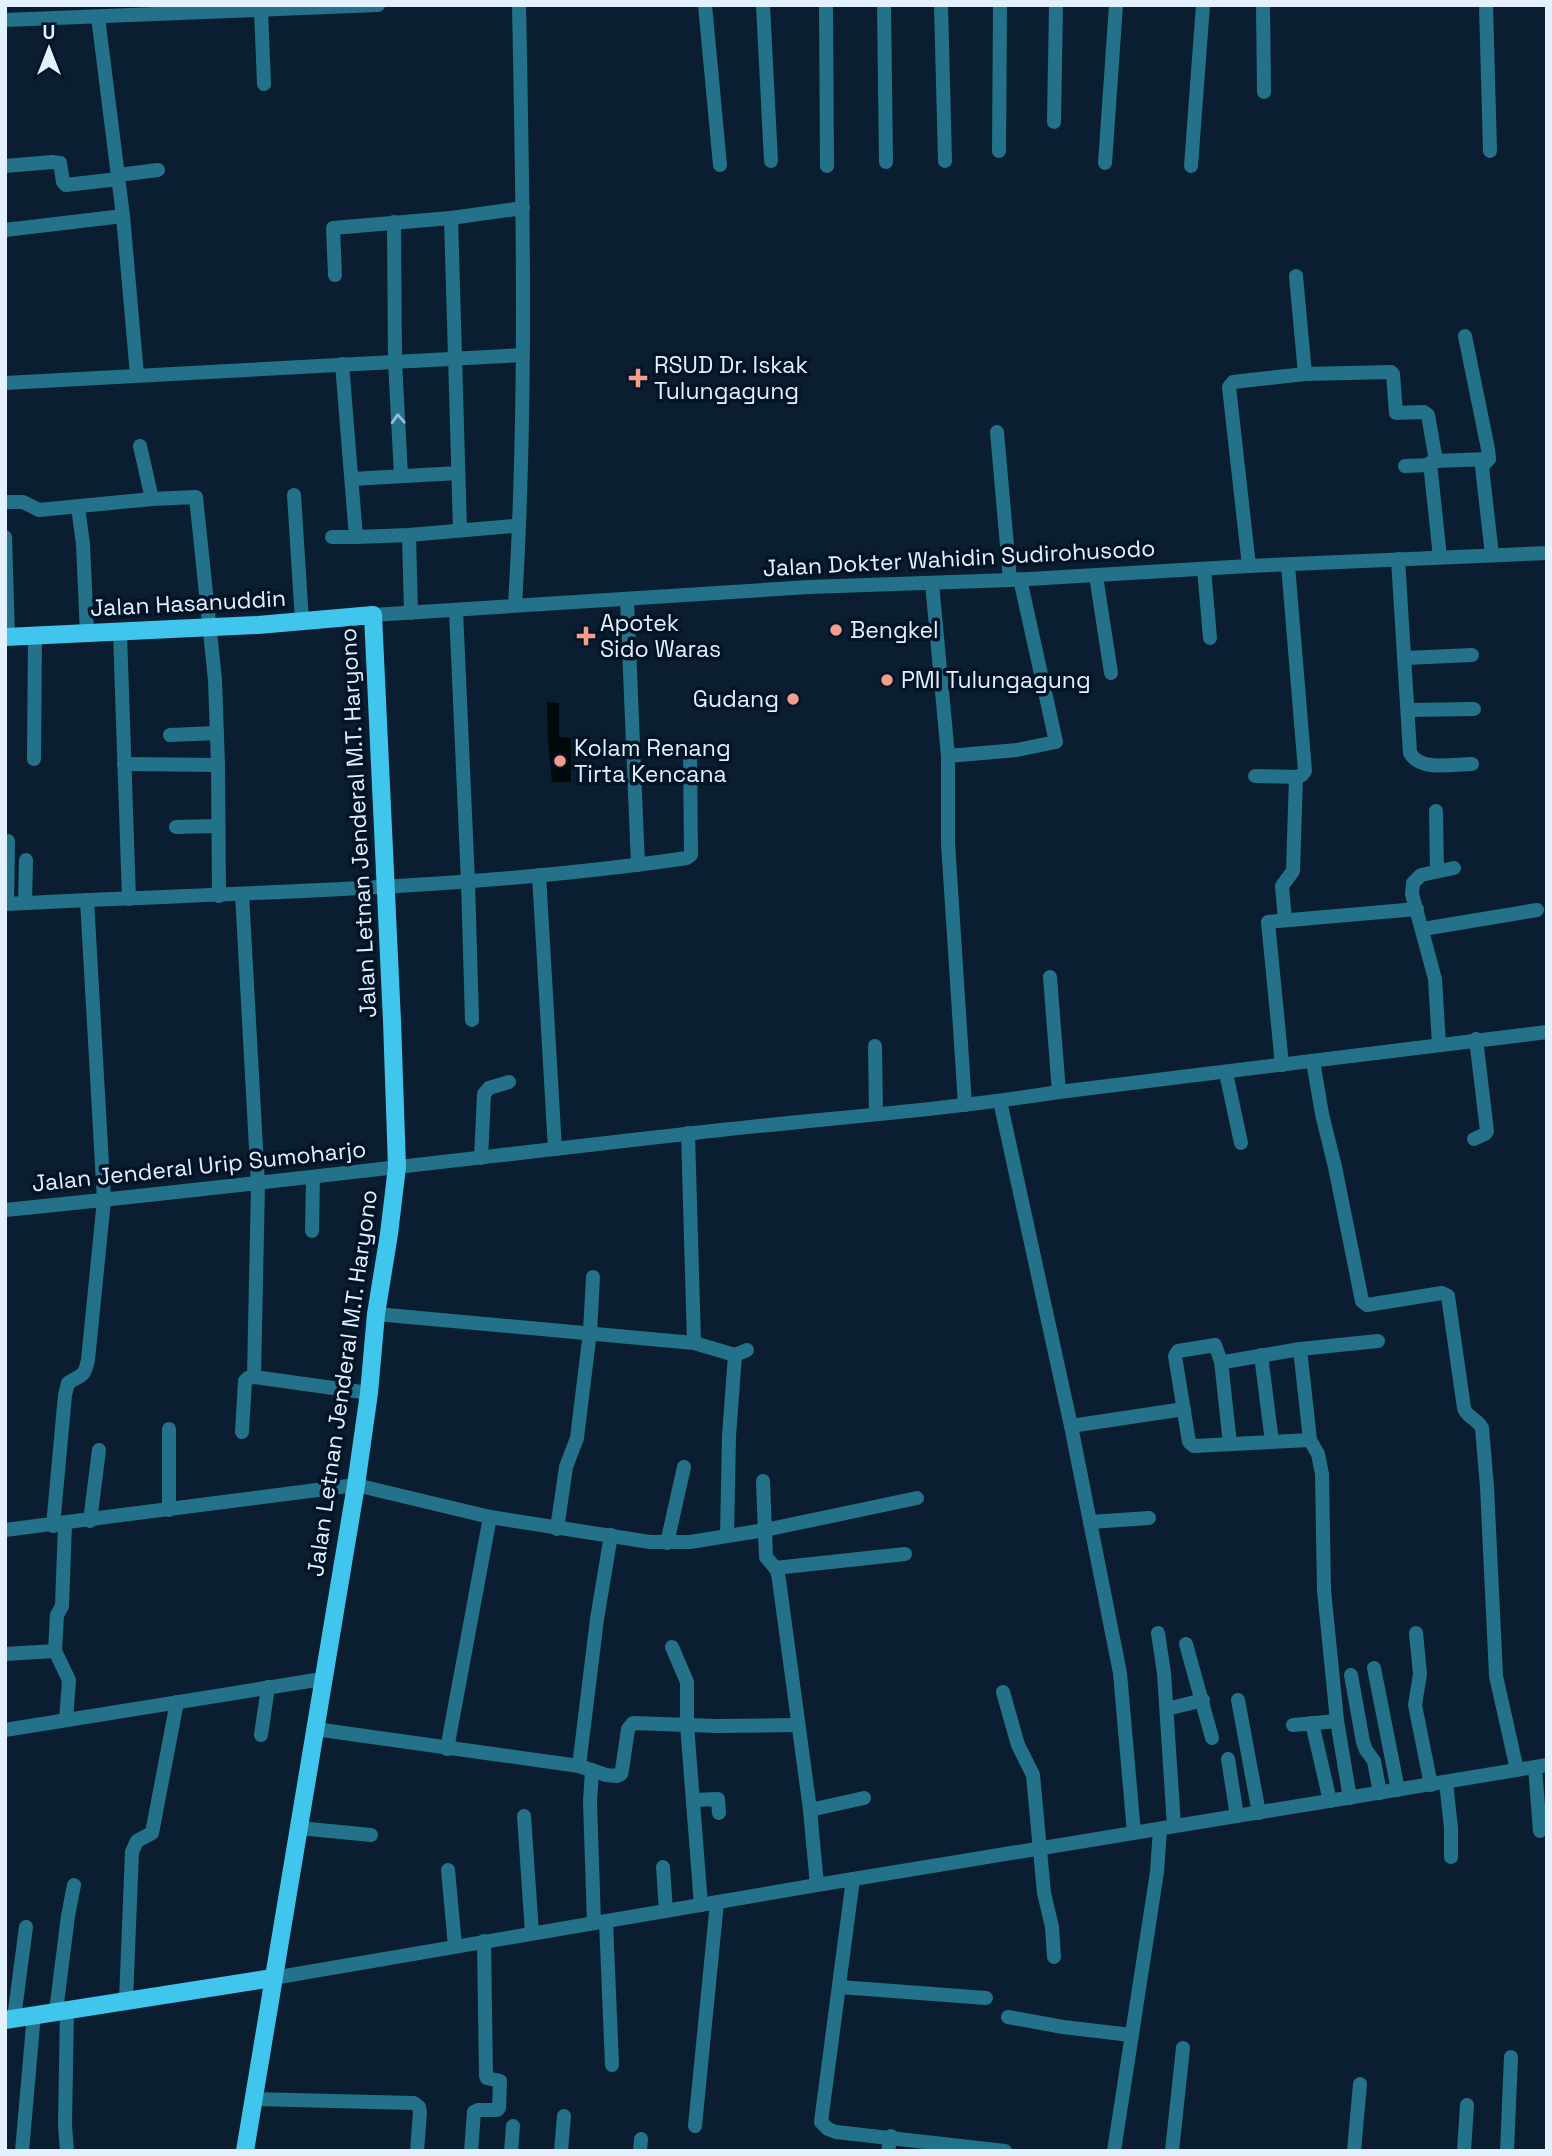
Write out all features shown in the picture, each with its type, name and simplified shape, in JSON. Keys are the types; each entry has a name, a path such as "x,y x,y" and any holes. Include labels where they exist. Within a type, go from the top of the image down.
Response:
{"main road":[{"name":"Jalan Hasanuddin","path":"7,637 120,633 373,615"},
{"name":"Jalan Letnan Jenderal M.T. Haryono","path":"245,2151 356,1485 397,1167 393,1021 384,886 373,615"},
{"path":"9,2019 273,1978"}],"street":[{"path":"5,20 76,12 97,17 122,11 231,8 261,10 378,5"},
{"path":"515,605 519,525 523,208 519,5"},
{"path":"705,5 720,165"},
{"path":"763,5 771,161"},
{"path":"826,5 827,166"},
{"path":"884,5 886,162"},
{"path":"941,5 945,161"},
{"path":"999,151 1000,5"},
{"path":"1054,122 1056,5"},
{"path":"1105,163 1116,5"},
{"path":"1191,166 1203,5"},
{"path":"1263,5 1264,92"},
{"path":"1486,5 1490,151"},
{"path":"261,10 264,84"},
{"path":"97,17 123,216 137,376"},
{"path":"5,166 60,163 65,186 158,170"},
{"path":"335,275 333,228 451,218 523,208"},
{"path":"5,230 123,216"},
{"path":"451,218 460,530"},
{"path":"394,222 395,361 401,476"},
{"path":"1296,276 1305,374"},
{"path":"1465,336 1489,459"},
{"path":"5,383 522,355"},
{"path":"342,364 356,537"},
{"path":"1249,566 1229,386 1233,382 1305,374 1391,372 1396,413 1424,412 1428,415 1440,557"},
{"path":"948,756 1017,750 1056,742 1015,579 997,432"},
{"path":"140,446 152,499"},
{"path":"1405,466 1489,459"},
{"path":"1489,459 1482,467 1492,555"},
{"path":"352,479 458,473"},
{"path":"294,495 302,621"},
{"path":"5,502 23,502 39,510 196,497 215,680 219,895"},
{"path":"79,507 87,634"},
{"path":"332,537 409,535 513,526"},
{"path":"409,535 411,613"},
{"path":"5,537 7,637"},
{"name":"Jalan Dokter Wahidin Sudirohusodo","path":"373,615 810,587 1096,576 1249,566 1547,553"},
{"path":"1398,559 1410,753 1414,759 1426,765 1472,764"},
{"path":"1255,776 1296,777 1305,771 1288,565"},
{"path":"1204,569 1210,638"},
{"path":"1096,576 1111,673"},
{"path":"932,583 948,756 948,843 965,1105"},
{"path":"627,599 638,865"},
{"path":"456,610 472,1020"},
{"path":"120,633 129,899"},
{"path":"34,759 35,636"},
{"path":"1405,657 1472,655"},
{"path":"1408,710 1474,709"},
{"path":"170,735 217,733"},
{"path":"8,841 6,904 468,883 638,865 691,856 690,752"},
{"path":"124,764 218,765"},
{"path":"1285,920 1282,886 1293,871 1296,777"},
{"path":"1436,811 1437,871"},
{"path":"176,827 217,826"},
{"path":"25,903 26,860"},
{"path":"1439,1044 1435,979 1412,894 1413,883 1421,875 1454,868"},
{"path":"539,875 555,1149"},
{"path":"242,894 258,1184 254,1377"},
{"path":"66,1720 69,1680 55,1651 57,1615 62,1606 59,1525 65,1395 68,1383 86,1373 104,1200 87,900"},
{"path":"1282,1065 1269,921 1417,909"},
{"path":"1423,929 1537,910"},
{"path":"1050,977 1059,1092"},
{"name":"Jalan Jenderal Urip Sumoharjo","path":"5,1210 258,1184 688,1133 1000,1101 1547,1032"},
{"path":"1475,1139 1487,1131 1476,1040"},
{"path":"875,1046 876,1114"},
{"path":"1313,1062 1362,1301 1367,1305 1436,1294 1448,1296 1465,1413 1479,1422 1482,1428 1496,1676 1517,1770"},
{"path":"1226,1073 1241,1143"},
{"path":"481,1158 484,1094 489,1088 509,1082"},
{"path":"1000,1101 1071,1426 1121,1673 1134,1833"},
{"path":"688,1133 694,1343"},
{"path":"312,1231 313,1177"},
{"path":"557,1529 566,1466 578,1438 590,1332 593,1277"},
{"path":"376,1314 694,1343 741,1353 729,1436 727,1536"},
{"path":"1221,1361 1377,1341"},
{"path":"1230,1444 1221,1361 1215,1345 1176,1353 1191,1444 1230,1444 1310,1440"},
{"path":"1300,1349 1310,1440 1322,1468 1324,1590 1337,1721 1350,1798"},
{"path":"1261,1355 1272,1442"},
{"path":"242,1432 245,1381 248,1378 369,1393"},
{"path":"1071,1426 1184,1409"},
{"path":"169,1429 169,1510"},
{"path":"90,1521 99,1450"},
{"path":"667,1544 684,1467"},
{"path":"763,1480 766,1558 769,1564 775,1567 905,1554"},
{"path":"5,1531 356,1485 490,1517 667,1544 765,1530 917,1498"},
{"path":"447,1749 490,1517"},
{"path":"1090,1522 1149,1518"},
{"path":"611,1535 597,1619 585,1768 612,2065"},
{"path":"775,1567 779,1580 810,1810 817,1885"},
{"path":"1114,2151 1157,1872 1167,1827 1167,1709 1158,1633"},
{"path":"1416,1633 1420,1674 1415,1704 1431,1784"},
{"path":"1186,1644 1212,1738"},
{"path":"672,1647 687,1682 687,1725 702,1905"},
{"path":"5,1654 55,1651"},
{"path":"1374,1668 1398,1790"},
{"path":"1351,1675 1363,1742 1374,1761 1380,1793"},
{"path":"5,1730 322,1679"},
{"path":"261,1735 268,1687"},
{"path":"1003,1692 1018,1745 1032,1775 1044,1893 1052,1927 1054,1957"},
{"path":"1167,1709 1203,1700"},
{"path":"1238,1700 1259,1812"},
{"path":"126,2000 132,1852 137,1841 152,1833 177,1702"},
{"path":"1293,1725 1337,1721"},
{"path":"315,1729 585,1768 617,1776 621,1774 624,1765 628,1729 633,1723 798,1725"},
{"path":"1312,1723 1330,1801"},
{"path":"1228,1759 1237,1816"},
{"path":"273,1978 1541,1766 1540,1832"},
{"path":"1446,1782 1451,1857"},
{"path":"810,1810 864,1798"},
{"path":"694,1800 718,1799 719,1812"},
{"path":"524,1816 532,1933"},
{"path":"299,1828 371,1835"},
{"path":"663,1867 666,1911"},
{"path":"448,1870 455,1946"},
{"path":"853,1879 821,2122 824,2127 836,2132 890,2144 1005,2151"},
{"path":"67,2151 61,2010 68,1916 74,1885"},
{"path":"695,2126 718,1902"},
{"path":"9,2019 26,1927"},
{"path":"471,2151 474,2112 499,2108 500,2081 486,2076 484,1941"},
{"path":"840,1987 986,1998"},
{"path":"22,2151 34,2014"},
{"path":"1008,2017 1131,2035"},
{"path":"1172,2151 1182,2048"},
{"path":"1507,2151 1511,2057"},
{"path":"1354,2151 1360,2084"},
{"path":"253,2099 414,2103 420,2112 417,2151"},
{"path":"1464,2151 1467,2105"},
{"path":"561,2151 564,2116"},
{"path":"511,2151 513,2126"}],"shaded area":[{"name":"Kolam Renang Tirta Kencana","path":"547,702 559,703 559,737 571,738 571,782 552,782"}],"place":[{"name":"RSUD Dr. Iskak Tulungagung","path":"638,378"},
{"name":"Bengkel","path":"836,630"},
{"name":"Apotek Sido Waras","path":"586,636"},
{"name":"PMI Tulungagung","path":"887,680"},
{"name":"Gudang","path":"793,699"},
{"name":"Kolam Renang Tirta Kencana","path":"560,761"}]}
